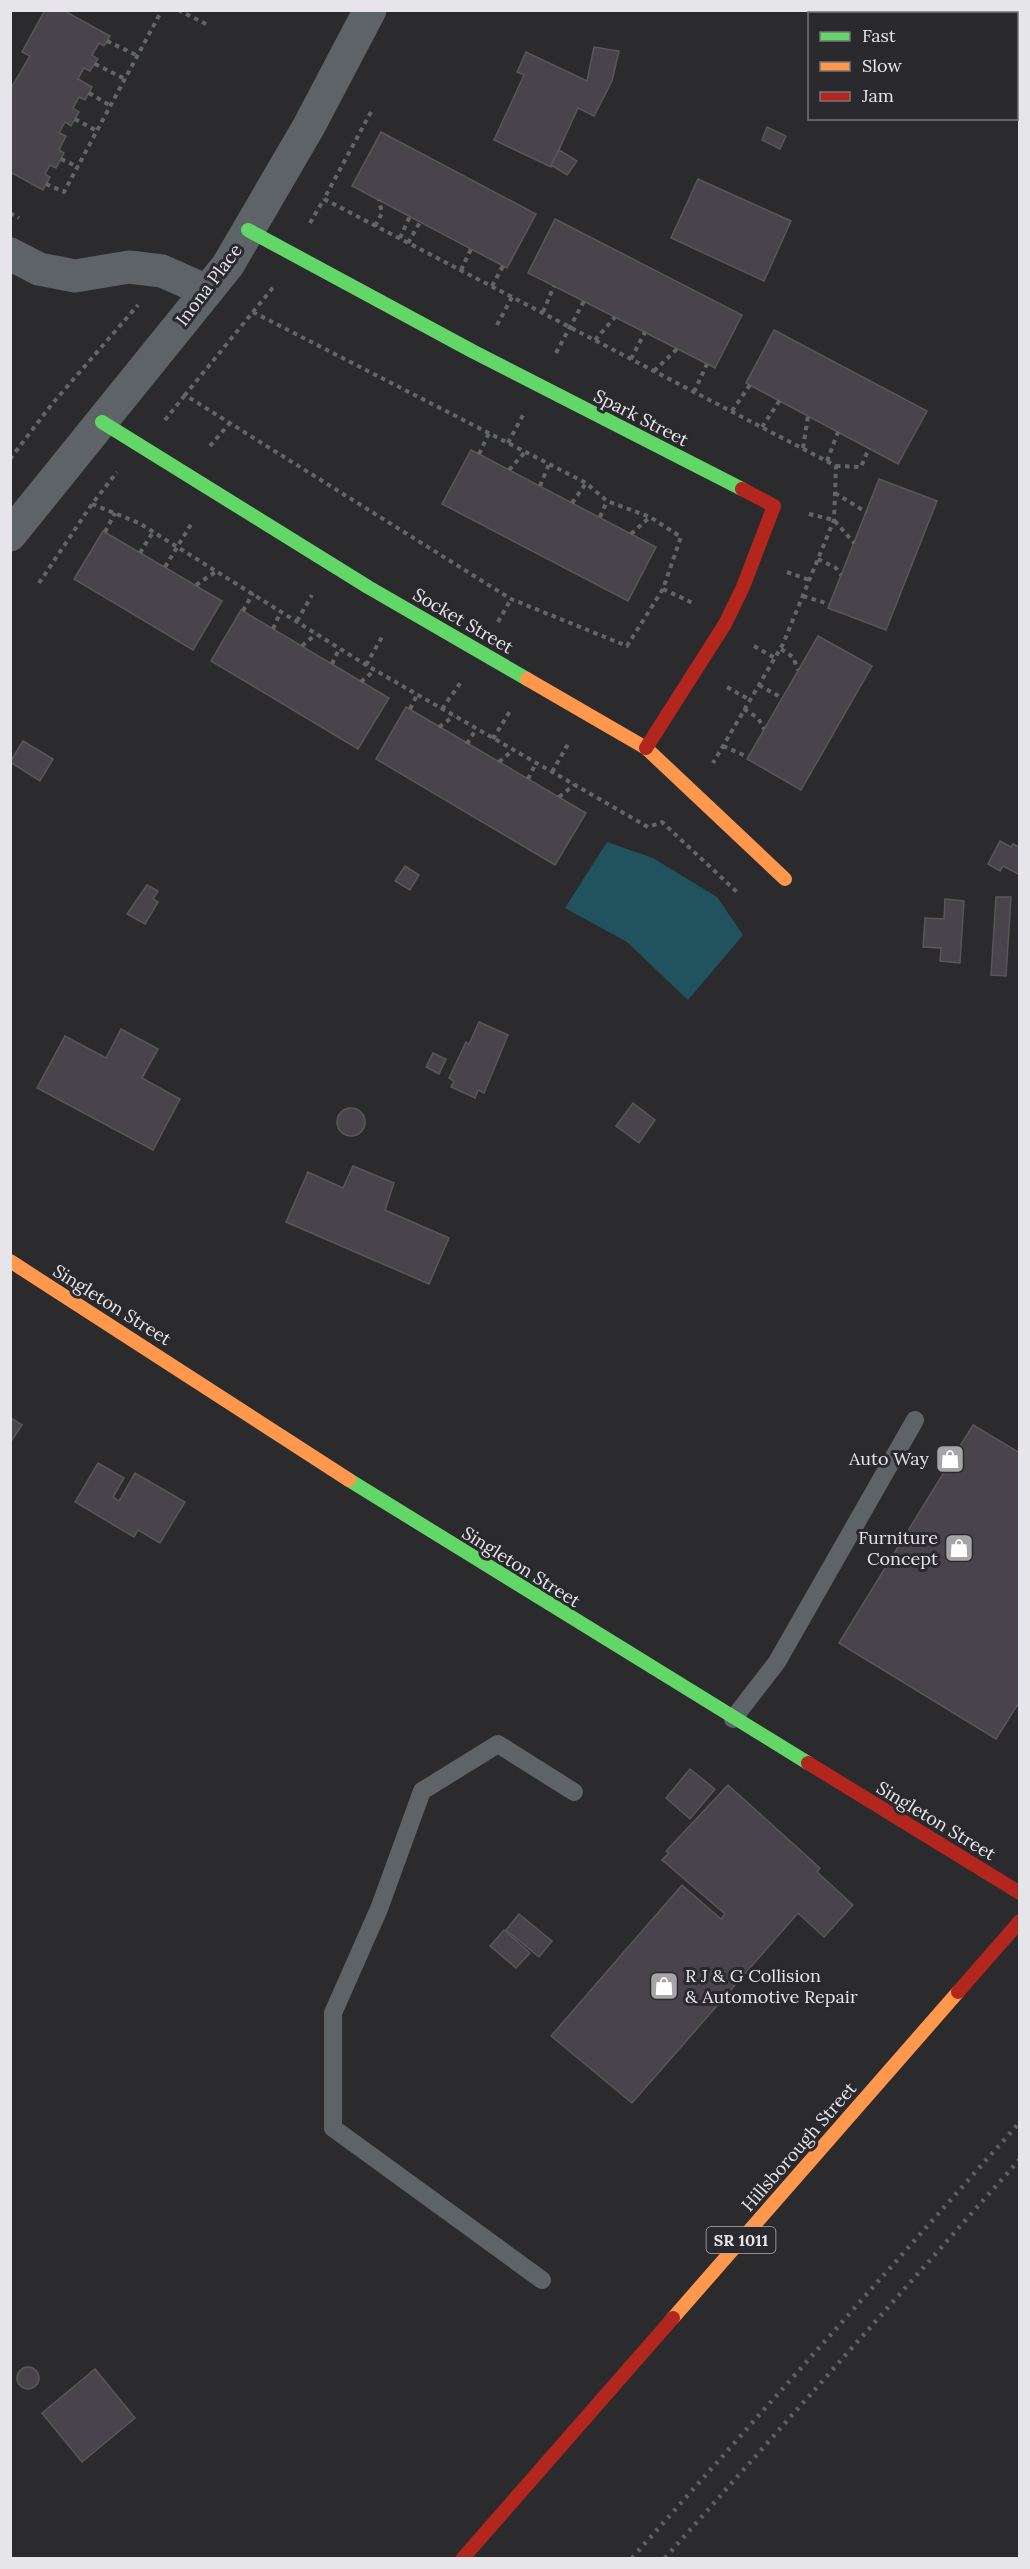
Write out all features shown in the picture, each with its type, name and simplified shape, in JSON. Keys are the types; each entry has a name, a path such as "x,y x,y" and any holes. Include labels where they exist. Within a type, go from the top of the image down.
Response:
{"street":[{"name":"Inona Place","path":"10,535 228,265 309,126 370,10"},
{"name":"Spark Street","path":"248,230 474,352 774,506 743,587 724,624 646,748"},
{"path":"10,254 39,269 75,276 129,267 165,273 207,291"},
{"name":"Socket Street","path":"102,422 368,587 646,748 784,879"},
{"name":"Singleton Street","path":"10,1261 227,1399 390,1507 1020,1893"},
{"name":"Hillsborough Street","path":"463,2559 1020,1921"}],"lane":[{"path":"733,1719 777,1662 915,1420"},
{"path":"542,2280 333,2128 333,2013 379,1909 422,1791 498,1744 574,1792"}],"path":[{"path":"46,184 64,192 162,10"},
{"path":"178,10 206,24"},
{"path":"107,41 138,56"},
{"path":"95,64 125,79"},
{"path":"89,93 111,106"},
{"path":"371,112 324,199 512,297"},
{"path":"75,119 97,131"},
{"path":"62,159 78,167"},
{"path":"375,226 382,213 379,200"},
{"path":"400,238 410,216"},
{"path":"408,243 420,222"},
{"path":"461,270 471,249"},
{"path":"253,312 586,483 607,501 650,517 681,537 663,589 627,646 512,599 184,395 279,280 293,255"},
{"path":"492,286 503,266"},
{"path":"10,459 52,404 165,273"},
{"path":"543,312 554,286"},
{"path":"570,327 584,301"},
{"path":"595,340 615,317"},
{"path":"631,359 645,332"},
{"path":"654,371 676,349"},
{"path":"694,392 707,364"},
{"path":"732,411 750,385"},
{"path":"762,427 780,400"},
{"path":"803,448 808,416"},
{"path":"827,461 838,432"},
{"path":"479,454 489,434"},
{"path":"836,466 861,467 869,448"},
{"path":"509,470 525,452"},
{"path":"540,486 549,464"},
{"path":"572,503 586,483"},
{"path":"835,493 866,512"},
{"path":"600,517 607,501"},
{"path":"39,583 92,504 115,513 177,546 339,649 536,764 648,827 662,822 737,892"},
{"path":"105,532 115,513"},
{"path":"631,534 650,517"},
{"path":"834,520 854,543"},
{"path":"140,553 153,532"},
{"path":"165,567 177,546"},
{"path":"818,559 836,568 841,576"},
{"path":"196,585 217,571"},
{"path":"243,611 253,593"},
{"path":"803,596 829,604"},
{"path":"273,629 281,611"},
{"path":"302,646 316,634"},
{"path":"332,664 339,649"},
{"path":"780,649 793,657 798,670"},
{"path":"361,682 375,670"},
{"path":"759,686 782,698"},
{"path":"410,709 417,694"},
{"path":"744,709 758,718 764,729"},
{"path":"439,727 454,716"},
{"path":"467,744 476,729"},
{"path":"723,746 748,757"},
{"path":"499,762 513,750"},
{"path":"528,779 536,764"},
{"path":"559,797 574,785"}],"water":[{"path":"607,842 653,858 717,897 743,935 688,1000 627,942 565,908"}],"building":[{"path":"45,10 63,10 110,36 104,46 99,43 92,55 98,59 90,71 84,68 78,79 92,87 85,100 79,97 73,108 79,112 71,126 65,122 59,133 66,136 59,150 64,153 56,168 50,165 45,174 50,177 43,190 10,172 10,90 30,56 22,52"},
{"path":"594,47 619,51 612,81 594,116 578,108 551,167 494,140 524,75 517,72 526,52 587,81"},
{"path":"767,127 786,136 780,149 762,140"},
{"path":"381,132 536,214 507,268 352,186"},
{"path":"559,150 577,161 567,175 551,165"},
{"path":"698,179 791,221 764,281 671,238"},
{"path":"555,219 742,315 715,368 528,273"},
{"path":"774,330 927,411 898,464 746,383"},
{"path":"471,450 656,547 628,601 442,504"},
{"path":"879,479 937,501 886,630 828,608"},
{"path":"103,531 222,601 193,650 74,579"},
{"path":"241,610 389,698 358,749 211,661"},
{"path":"818,636 872,666 801,790 747,759"},
{"path":"406,707 586,813 555,865 376,759"},
{"path":"23,741 53,759 40,781 10,762"},
{"path":"1000,841 1011,847 1013,844 1020,847 1020,875 1003,866 1000,871 988,864"},
{"path":"405,866 419,875 410,890 395,881"},
{"path":"147,885 158,891 153,899 158,902 145,924 127,914"},
{"path":"996,897 1011,897 1006,976 991,975"},
{"path":"945,899 964,901 960,963 940,961 941,948 923,947 925,918 944,919"},
{"path":"479,1022 508,1035 484,1093 478,1090 475,1098 451,1087 454,1081 449,1078 466,1042 469,1044"},
{"path":"121,1029 158,1049 142,1078 180,1099 153,1150 37,1088 65,1036 106,1058"},
{"path":"433,1053 446,1059 439,1074 426,1067"},
{"path":"633,1103 655,1120 639,1143 616,1126"},
{"path":"351,1108 361,1112 365,1122 361,1132 351,1136 341,1132 337,1122 341,1112"},
{"path":"353,1166 394,1183 385,1210 449,1238 429,1284 286,1222 308,1172 343,1188"},
{"path":"10,1417 22,1425 10,1443"},
{"name":"Furniture Concept","path":"973,1425 1020,1453 1020,1701 996,1739 839,1643"},
{"path":"98,1463 124,1478 113,1497 119,1501 135,1473 185,1502 160,1543 138,1530 134,1537 75,1502"},
{"path":"690,1769 715,1789 690,1819 666,1798"},
{"name":"R J & G Collision & Automotive Repair","path":"728,1785 820,1868 817,1872 853,1905 824,1937 798,1913 632,2103 551,2036 682,1885 721,1919 725,1914 662,1860 669,1853 666,1851"},
{"path":"519,1914 552,1941 539,1957 506,1930"},
{"path":"504,1930 530,1953 516,1968 490,1946"},
{"path":"24,2367 32,2367 39,2374 39,2382 32,2389 24,2389 17,2382 17,2374"},
{"path":"95,2369 135,2418 82,2462 42,2413"}],"railway":[{"path":"632,2558 1020,2122"},
{"path":"665,2558 1020,2159"}],"traffic: fast":[{"path":"248,230 474,352 742,489"},
{"path":"102,422 368,587 527,679"},
{"path":"349,1480 808,1763"}],"traffic: slow":[{"path":"527,679 646,748 785,879"},
{"path":"10,1261 349,1480"},
{"path":"673,2318 958,1992"}],"traffic: jam":[{"path":"646,748 725,624 743,587 774,506 742,489"},
{"path":"808,1763 1020,1893"},
{"path":"958,1992 1020,1921"},
{"path":"463,2558 673,2318"}],"place":[{"name":"Auto Way","path":"950,1459"},
{"name":"Furniture Concept","path":"959,1548"},
{"name":"R J & G Collision & Automotive Repair","path":"664,1986"}]}
